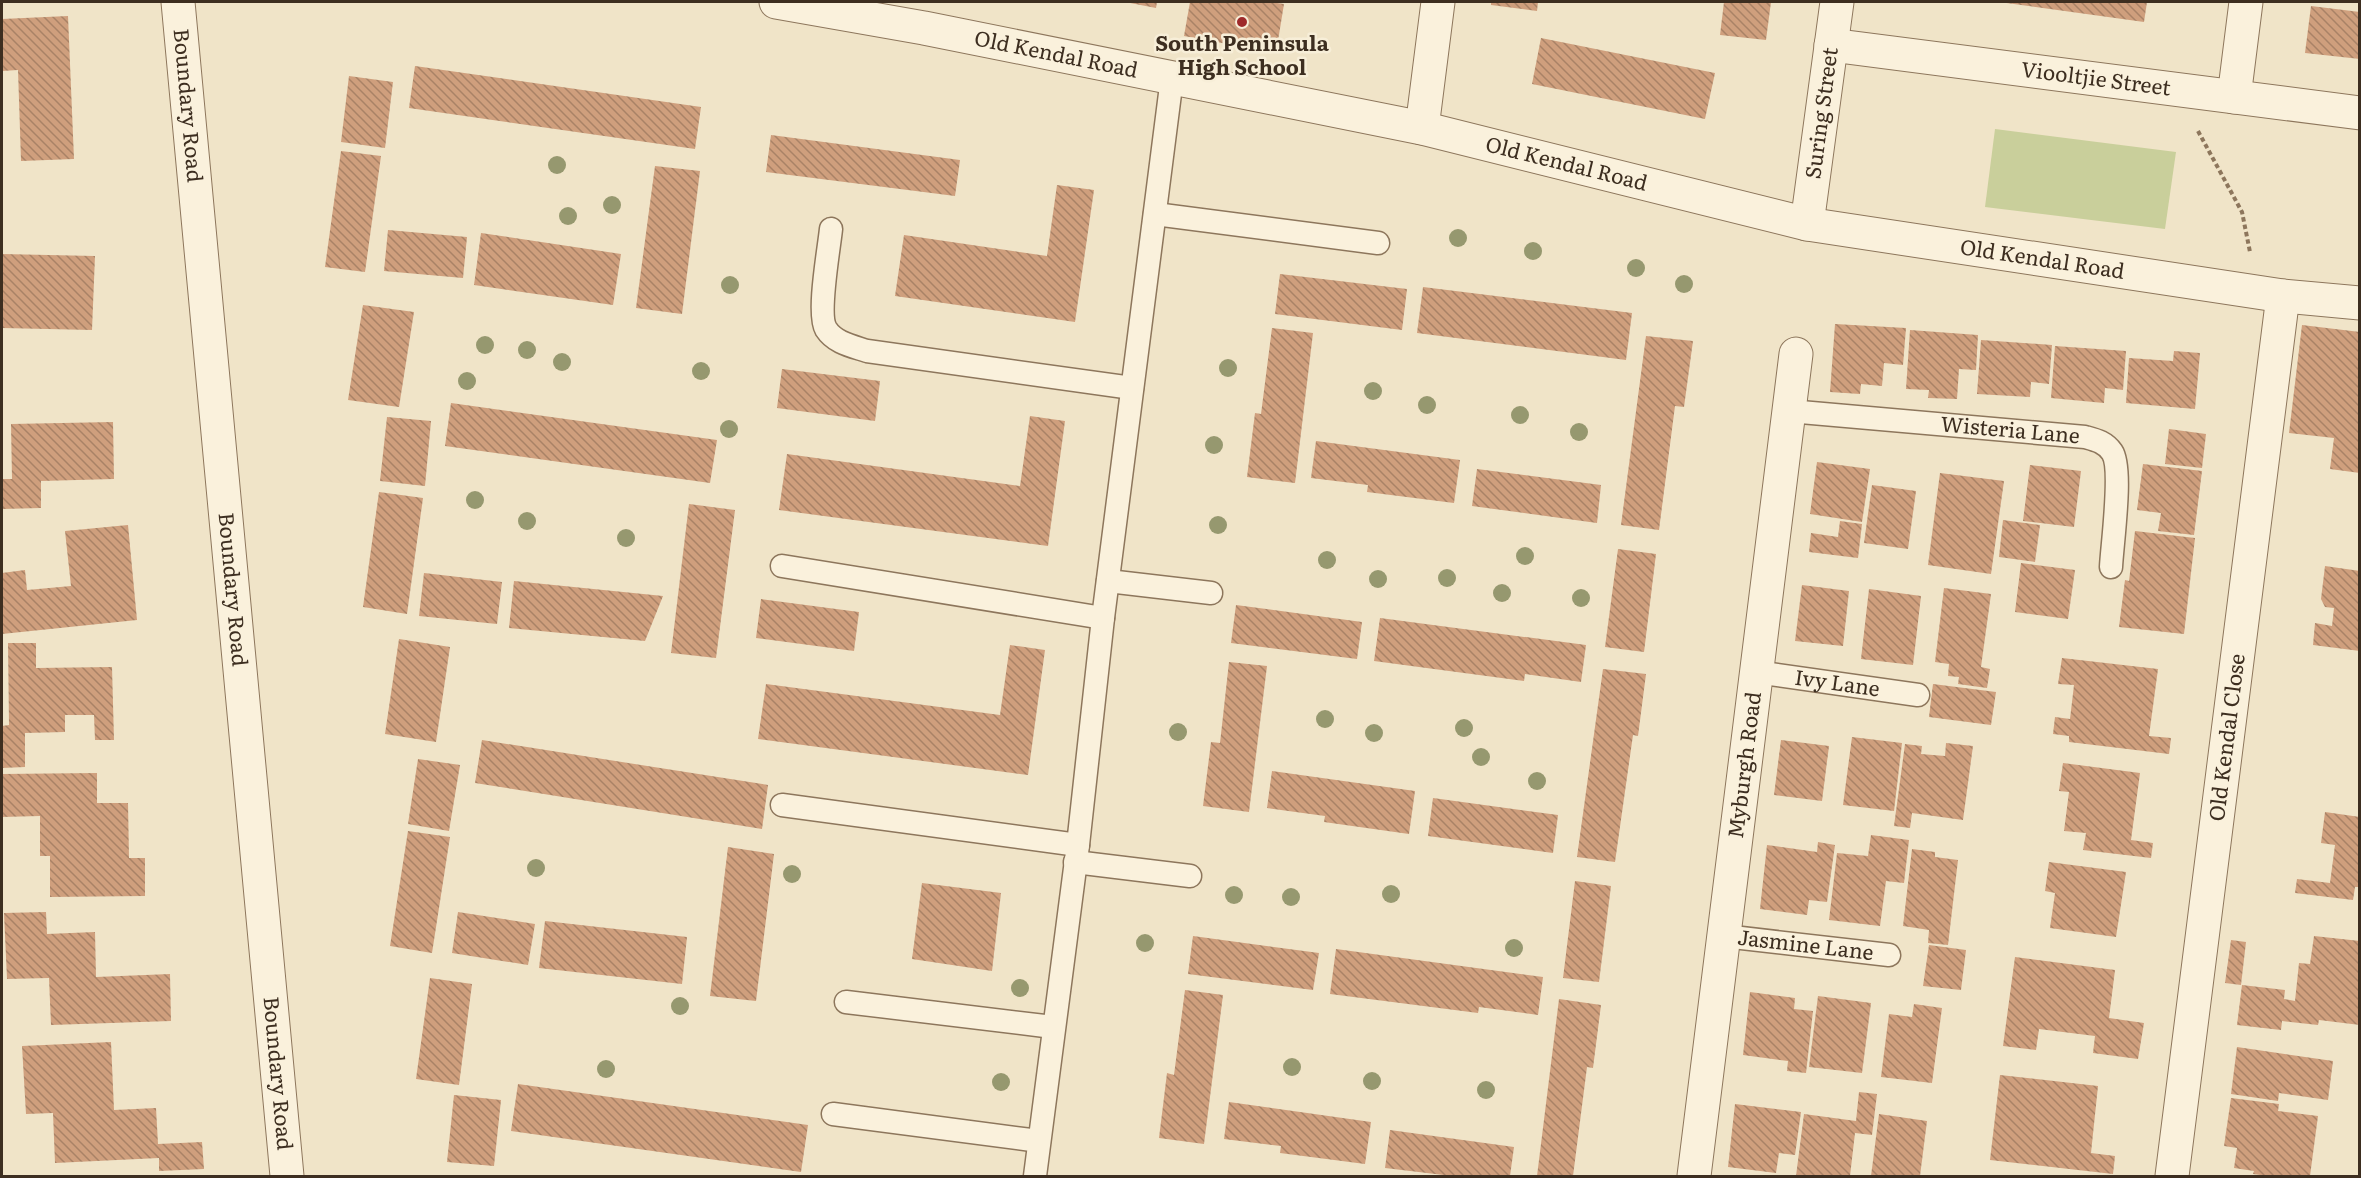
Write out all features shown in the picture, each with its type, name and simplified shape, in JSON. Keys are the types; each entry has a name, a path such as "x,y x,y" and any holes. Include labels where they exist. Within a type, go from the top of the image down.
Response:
{"street":[{"name":"Boundary Road","path":"178,2 287,1176"},
{"name":"Old Kendal Road","path":"776,2 1422,128 1807,224 2283,296 2360,303"},
{"path":"1422,128 1438,2"},
{"name":"Suring Street","path":"1807,224 1837,2"},
{"path":"2234,97 2246,2"},
{"name":"Viooltjie Street","path":"1831,45 2360,113"},
{"name":"Old Kendal Close","path":"2172,1176 2283,296"},
{"name":"Myburgh Road","path":"1694,1176 1796,354"}],"lane":[{"path":"1035,1176 1172,78"},
{"path":"1155,214 1378,243"},
{"path":"831,229 822,309 825,328 838,341 867,351 1132,388"},
{"name":"Wisteria Lane","path":"1789,411 2085,437 2104,442 2114,454 2117,476 2111,567"},
{"path":"782,566 1103,618"},
{"path":"1108,580 1211,593"},
{"name":"Ivy Lane","path":"1756,672 1918,695"},
{"path":"782,805 1076,854 1190,876"},
{"name":"Jasmine Lane","path":"1724,936 1889,955"},
{"path":"846,1002 1053,1027"},
{"path":"833,1114 1039,1141"}],"path":[{"path":"2195,92 2192,120 2242,212 2252,259"}],"green space":[{"path":"1995,129 2176,152 2165,229 1985,207"}],"building":[{"path":"1125,2 1157,2 1156,8"},
{"path":"1190,2 1284,4 1276,53 1184,36"},
{"path":"1491,2 1538,2 1537,11 1491,5"},
{"path":"1724,2 1771,2 1766,40 1720,35"},
{"path":"1999,2 2147,2 2144,22"},
{"path":"2311,6 2360,12 2360,59 2305,53"},
{"path":"68,16 74,159 21,161 18,70 2,71 2,19"},
{"path":"1541,38 1715,73 1705,119 1532,84"},
{"path":"415,66 701,107 695,149 409,108"},
{"path":"349,76 393,82 385,148 341,142"},
{"path":"771,135 960,160 955,196 766,172"},
{"path":"341,151 381,156 365,272 325,267"},
{"path":"655,166 700,171 682,314 636,308"},
{"path":"1057,185 1094,190 1075,322 895,296 904,235 1047,256"},
{"path":"388,230 467,237 463,278 384,271"},
{"path":"481,233 621,254 613,305 474,285"},
{"path":"2,254 95,256 92,330 2,328"},
{"path":"1280,274 1407,289 1402,330 1275,314"},
{"path":"1423,287 1632,313 1626,360 1417,333"},
{"path":"363,305 414,312 399,407 348,400"},
{"path":"1835,324 1906,328 1903,365 1884,363 1882,386 1861,384 1860,394 1830,392"},
{"path":"2302,325 2360,332 2360,473 2330,469 2334,438 2289,433"},
{"path":"1272,328 1313,333 1295,483 1247,477 1255,413 1261,414"},
{"path":"1910,330 1978,335 1976,370 1959,369 1957,399 1928,398 1929,390 1906,389"},
{"path":"1646,336 1693,341 1684,407 1675,406 1659,530 1621,525"},
{"path":"1981,340 2052,345 2049,384 2031,382 2030,397 1977,394"},
{"path":"2055,346 2126,351 2123,390 2105,388 2104,403 2051,398"},
{"path":"2174,351 2200,353 2195,409 2126,403 2129,358 2173,361"},
{"path":"782,369 880,381 875,421 777,408"},
{"path":"451,403 717,440 710,483 445,446"},
{"path":"1030,416 1065,421 1048,546 779,510 787,454 1020,486"},
{"path":"387,417 431,421 425,486 380,481"},
{"path":"113,422 114,479 41,481 41,508 2,509 2,479 12,479 11,424"},
{"path":"2169,429 2206,434 2202,468 2165,464"},
{"path":"1316,441 1460,460 1454,503 1367,492 1368,485 1311,478"},
{"path":"1817,462 1870,469 1862,522 1810,514"},
{"path":"2143,464 2202,471 2194,535 2158,531 2161,513 2137,510"},
{"path":"2030,465 2081,471 2074,527 2023,521"},
{"path":"1477,469 1601,485 1597,523 1472,506"},
{"path":"1940,473 2004,481 1991,574 1928,565"},
{"path":"1872,485 1916,491 1908,549 1864,543"},
{"path":"379,492 423,498 407,614 363,607"},
{"path":"689,504 735,510 716,658 671,653"},
{"path":"2003,520 2040,525 2035,562 1999,557"},
{"path":"1840,521 1862,524 1858,558 1809,552 1811,533 1838,537"},
{"path":"128,525 137,620 2,634 2,573 25,570 27,590 71,586 65,531"},
{"path":"2135,531 2195,538 2184,634 2119,627 2125,580 2129,581"},
{"path":"1618,549 1656,554 1644,652 1605,647"},
{"path":"2021,563 2075,570 2068,619 2015,612"},
{"path":"2325,566 2360,571 2360,651 2313,645 2315,623 2332,626 2334,608 2325,607 2321,599"},
{"path":"424,573 502,582 497,624 419,616"},
{"path":"514,581 663,596 645,641 509,628"},
{"path":"1802,585 1849,591 1843,646 1795,641"},
{"path":"1944,588 1991,594 1981,667 1990,669 1987,688 1958,684 1959,677 1948,676 1949,664 1935,662"},
{"path":"1869,589 1921,596 1913,665 1861,659"},
{"path":"761,599 859,612 854,651 756,638"},
{"path":"1236,605 1362,622 1357,659 1231,643"},
{"path":"1380,618 1586,645 1581,682 1525,674 1524,681 1374,661"},
{"path":"399,639 450,647 436,742 385,734"},
{"path":"8,643 36,643 36,668 112,667 114,740 95,740 94,715 65,715 65,732 25,733 25,767 2,768 2,726 9,725"},
{"path":"1010,645 1045,650 1028,775 758,739 766,684 1000,715"},
{"path":"2062,658 2158,669 2149,736 2171,738 2169,754 2069,742 2069,736 2053,734 2055,717 2070,719 2074,685 2058,684"},
{"path":"1229,662 1267,666 1249,812 1203,806 1211,742 1220,743"},
{"path":"1603,669 1646,674 1638,736 1633,735 1615,862 1577,857"},
{"path":"1933,684 1996,692 1991,725 1929,717"},
{"path":"1852,737 1902,743 1894,811 1843,805"},
{"path":"482,740 768,785 762,829 475,783"},
{"path":"1781,740 1829,746 1822,801 1774,795"},
{"path":"1946,743 1973,746 1963,820 1912,813 1910,828 1894,826 1905,744 1922,746 1921,754 1945,756"},
{"path":"418,759 460,765 449,831 408,824"},
{"path":"2063,763 2140,773 2131,840 2153,843 2151,858 2083,850 2086,833 2064,831 2069,792 2059,791"},
{"path":"1272,771 1415,791 1409,834 1324,822 1325,816 1267,808"},
{"path":"97,773 97,803 128,803 129,858 145,858 145,896 50,897 50,856 40,856 40,816 2,817 2,774"},
{"path":"1433,798 1558,815 1553,853 1428,836"},
{"path":"2325,812 2360,817 2360,887 2355,887 2353,900 2295,893 2297,879 2330,883 2335,845 2321,843"},
{"path":"408,831 450,837 432,953 390,946"},
{"path":"1871,835 1909,840 1904,883 1886,881 1880,926 1829,920 1837,853 1868,856"},
{"path":"1818,842 1835,845 1827,902 1809,900 1807,915 1760,909 1767,845 1817,852"},
{"path":"728,847 774,854 756,1001 710,996"},
{"path":"1912,849 1935,852 1935,857 1958,860 1948,945 1928,943 1929,930 1903,926"},
{"path":"2049,862 2126,872 2116,937 2050,928 2055,893 2045,891"},
{"path":"1575,881 1611,886 1599,982 1563,978"},
{"path":"922,883 1001,893 992,971 912,959"},
{"path":"46,912 47,934 95,932 96,977 170,974 171,1021 51,1025 49,978 7,979 4,913"},
{"path":"458,912 535,924 528,965 452,953"},
{"path":"545,921 687,937 682,984 539,968"},
{"path":"1193,936 1319,953 1313,990 1188,974"},
{"path":"2314,936 2360,941 2360,1025 2319,1020 2318,1025 2282,1021 2281,1030 2237,1025 2242,985 2285,990 2284,999 2295,1001 2299,963 2310,964"},
{"path":"2231,940 2246,942 2241,985 2225,983"},
{"path":"1929,945 1966,950 1961,990 1923,986"},
{"path":"1336,949 1543,977 1538,1015 1479,1007 1478,1013 1330,994"},
{"path":"2015,957 2115,970 2109,1018 2144,1023 2138,1059 2093,1053 2095,1036 2039,1029 2036,1050 2003,1046"},
{"path":"430,978 472,984 459,1085 416,1079"},
{"path":"1185,990 1223,995 1204,1144 1159,1138 1167,1073 1174,1075"},
{"path":"1750,992 1795,998 1794,1009 1813,1011 1806,1073 1787,1071 1788,1061 1743,1055"},
{"path":"1818,996 1871,1003 1862,1073 1809,1067"},
{"path":"1559,999 1601,1005 1593,1068 1587,1067 1573,1176 1537,1176"},
{"path":"1914,1004 1942,1008 1932,1083 1881,1077 1889,1014 1912,1017"},
{"path":"111,1042 114,1110 156,1108 158,1144 202,1142 204,1169 159,1171 159,1158 55,1163 53,1113 26,1114 22,1046"},
{"path":"2237,1047 2333,1061 2328,1100 2279,1093 2278,1101 2231,1094"},
{"path":"2000,1075 2098,1086 2091,1153 2115,1156 2113,1174 1990,1160"},
{"path":"518,1084 808,1125 801,1172 511,1131"},
{"path":"1859,1092 1877,1094 1872,1135 1855,1133 1850,1176 1796,1176 1804,1114 1856,1121"},
{"path":"454,1095 501,1100 494,1166 447,1162"},
{"path":"2231,1098 2279,1104 2278,1111 2318,1116 2310,1176 2268,1176 2234,1168 2237,1148 2224,1146"},
{"path":"1229,1102 1371,1122 1365,1164 1280,1153 1281,1146 1224,1139"},
{"path":"1735,1104 1801,1112 1795,1155 1779,1153 1776,1173 1728,1167"},
{"path":"1879,1114 1927,1121 1920,1176 1871,1176"},
{"path":"1390,1130 1514,1147 1510,1176 1452,1176 1385,1168"}],"place":[{"name":"South Peninsula High School","path":"1242,22"}]}
